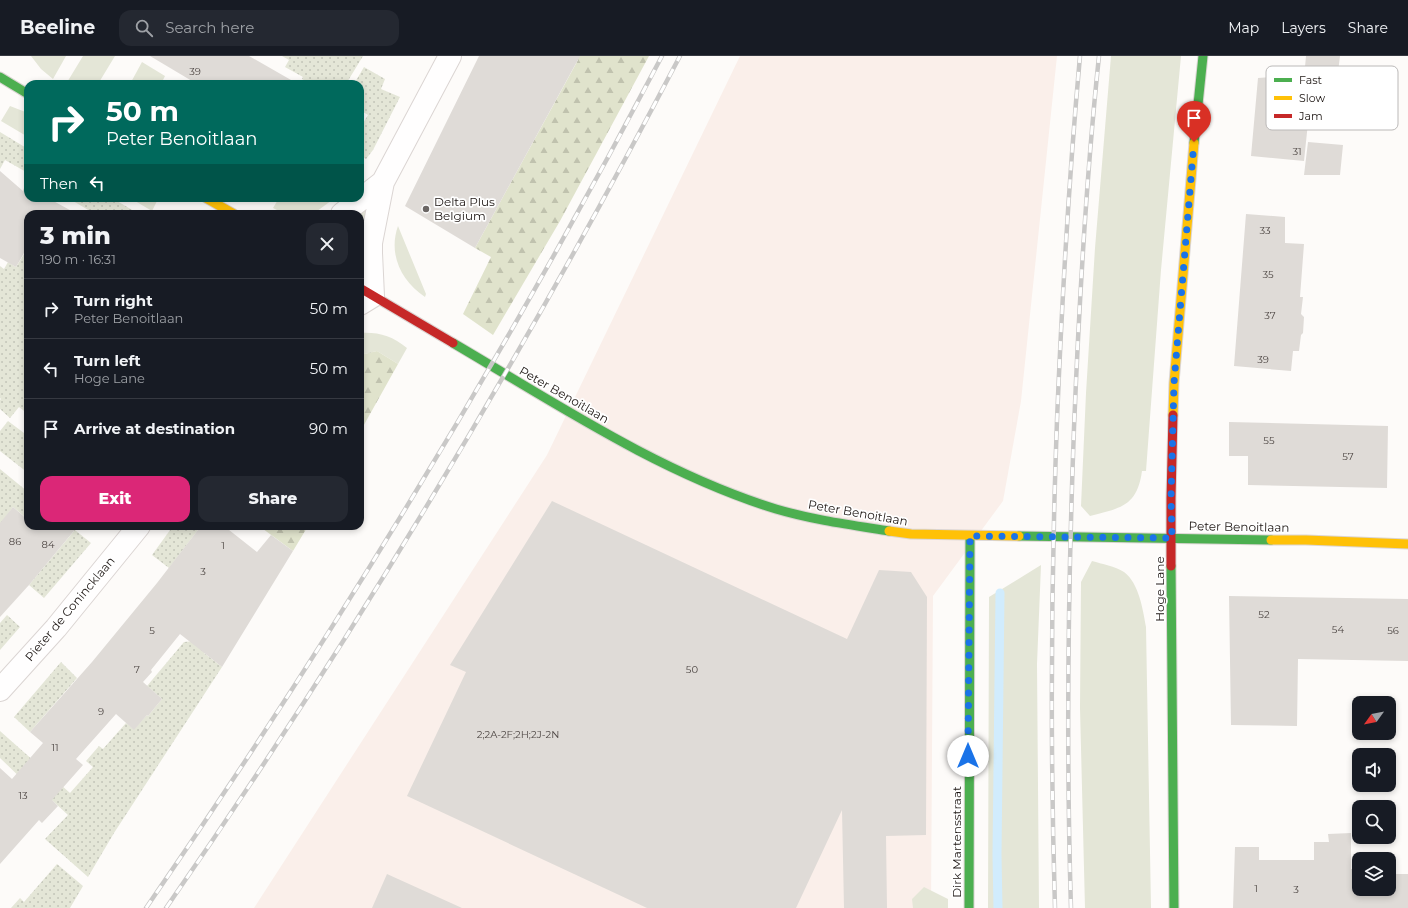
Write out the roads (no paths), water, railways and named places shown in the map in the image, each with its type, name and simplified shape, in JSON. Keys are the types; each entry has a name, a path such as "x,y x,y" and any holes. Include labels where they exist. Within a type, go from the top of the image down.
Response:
{"street":[{"path":"364,296 371,243 384,182 450,56"},
{"name":"Hoge Lane","path":"1174,908 1171,498 1174,383 1190,186 1203,56"},
{"path":"0,77 24,92"},
{"path":"364,197 384,182"},
{"path":"213,202 227,210"},
{"path":"347,210 358,202"},
{"name":"Peter Benoitlaan","path":"364,296 652,458 722,490 777,509 838,523 910,534 1306,540 1408,544"},
{"name":"Pieter de Conincklaan","path":"0,690 56,628 136,530"},
{"name":"Dirk Martensstraat","path":"969,908 970,536"}],"waterway":[{"path":"998,908 997,855 1000,593"}],"railway":[{"path":"146,908 285,701 417,490 543,275 662,56"},
{"path":"166,908 305,701 372,596 436,490 500,383 561,275 680,56"},
{"path":"1055,908 1052,725 1052,603 1055,481 1066,238 1080,56"},
{"path":"1071,908 1068,728 1072,488 1081,288 1090,149 1099,56"}],"place":[{"name":"Delta Plus Belgium","path":"426,209"}]}
